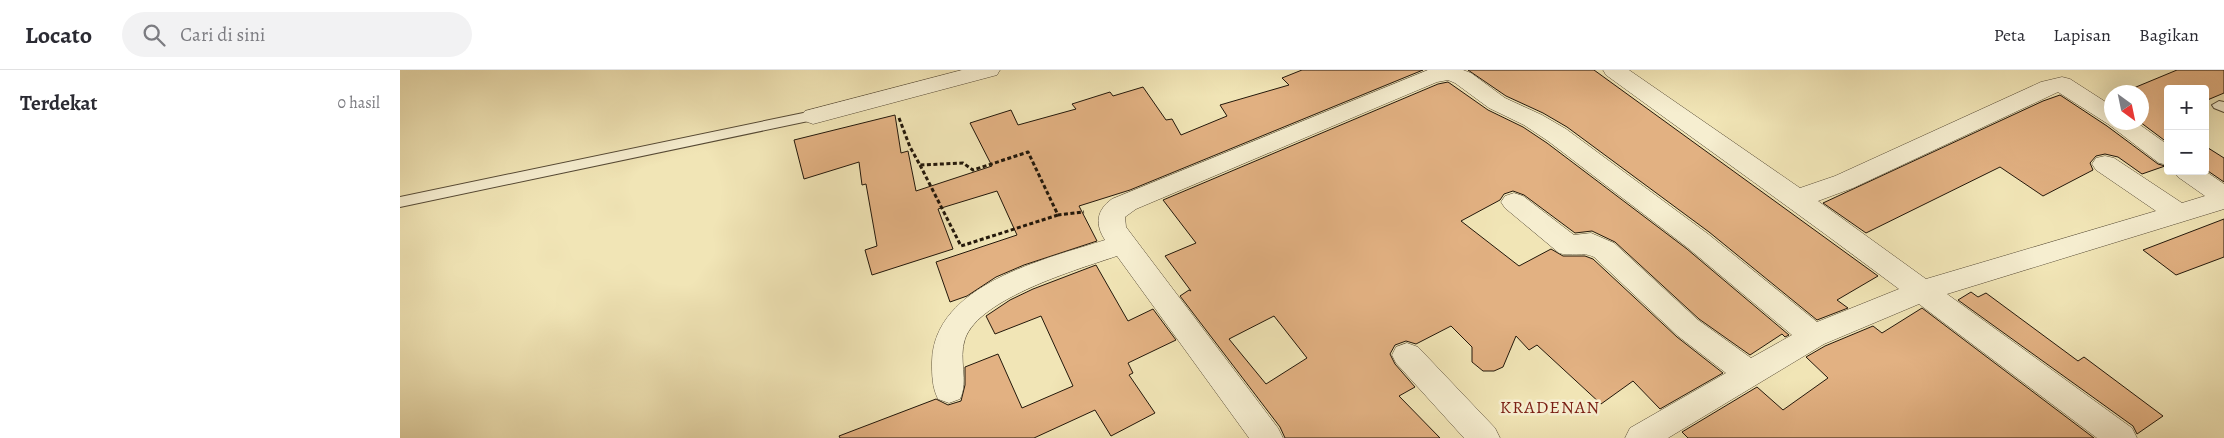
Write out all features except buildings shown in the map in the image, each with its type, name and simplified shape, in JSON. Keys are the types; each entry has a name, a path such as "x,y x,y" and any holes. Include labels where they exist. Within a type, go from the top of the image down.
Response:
{"street":[{"path":"813,116 989,70"},
{"path":"1614,70 1750,168 1797,199 2121,438"},
{"path":"1267,438 1113,230 1110,221 1112,213 1120,207 1409,77 1432,76 1450,72 1463,78 1497,103 1557,135 1698,241 1814,336"},
{"path":"1797,199 1844,182 2049,86 2062,84 2104,112"},
{"path":"2130,130 2164,154"},
{"path":"2104,164 2179,214"},
{"path":"2192,175 2224,198"},
{"path":"1641,438 1814,336 1922,291 2179,214 2224,198"},
{"path":"1514,202 1569,246 1591,243 1604,250 1688,328 1750,374"},
{"path":"949,390 948,352 951,336 967,312 1000,290 1032,276 1123,244"},
{"path":"1407,355 1484,438"}],"lane":[{"path":"400,202 813,116"}],"path":[{"path":"891,96 910,147 962,246 1058,215 1120,207"},
{"path":"920,165 963,163 973,170 1028,152 1058,215"}],"district":[{"name":"KRADENAN","path":"1550,407"}]}
